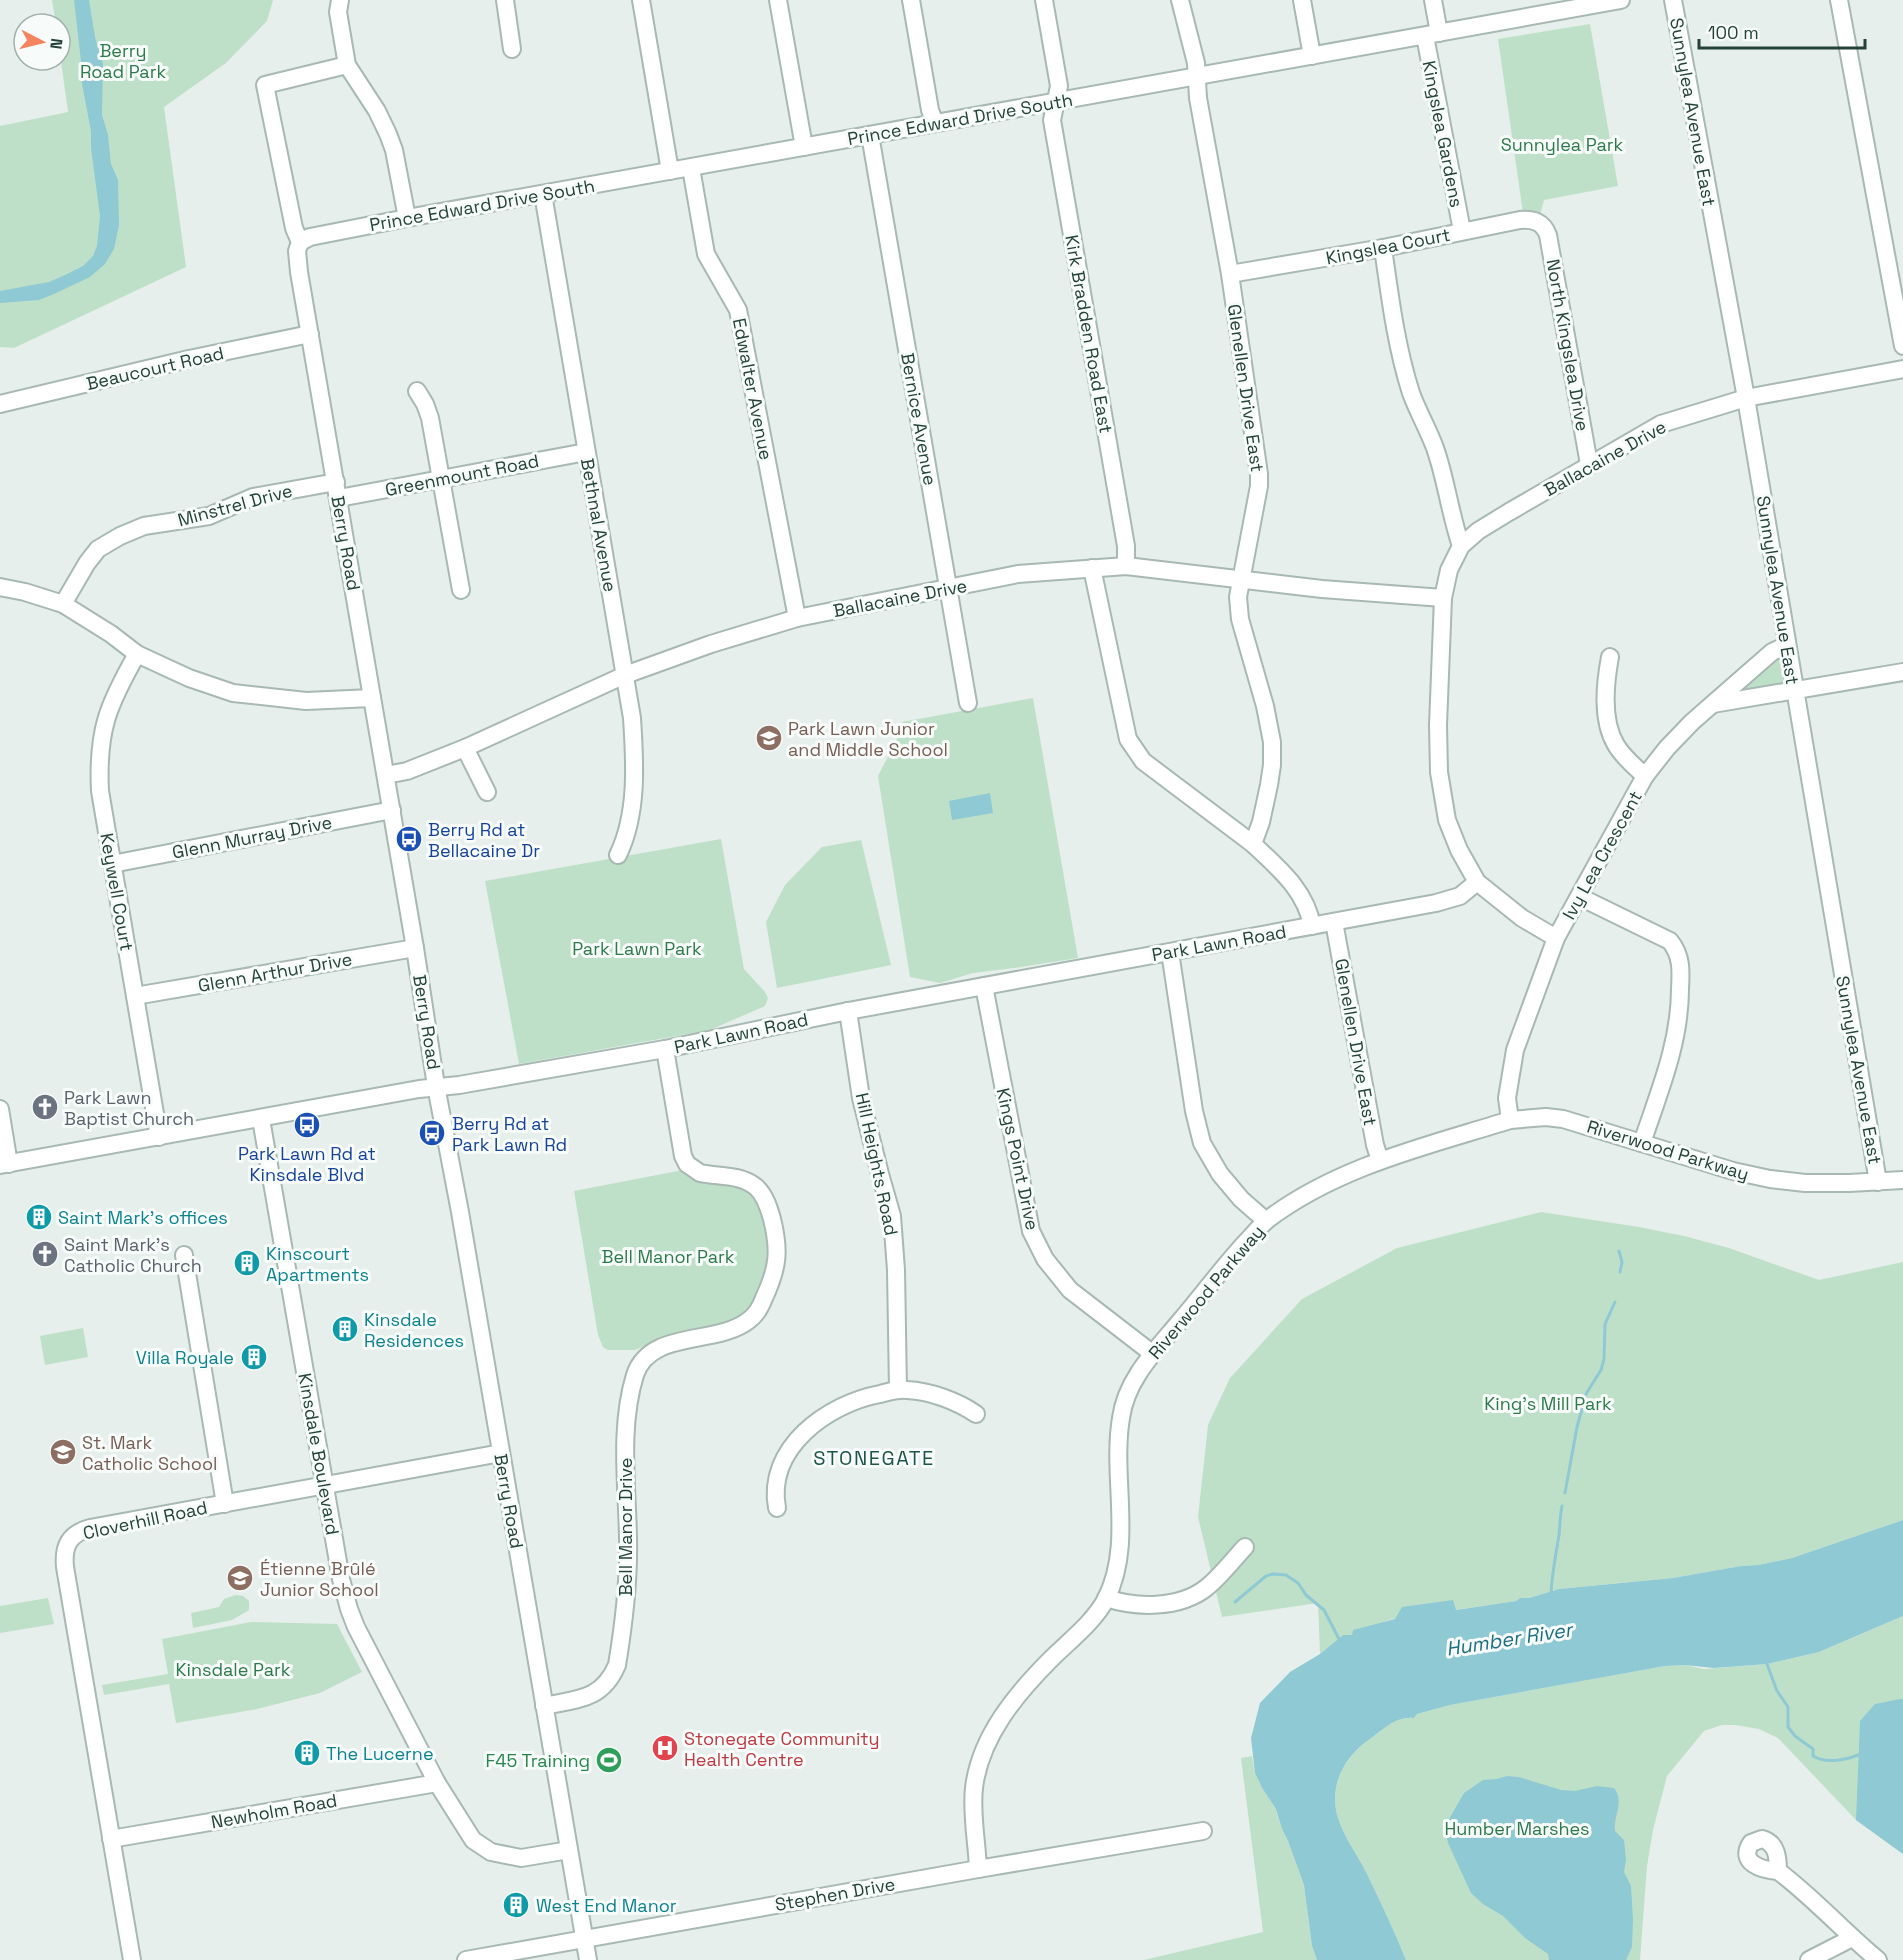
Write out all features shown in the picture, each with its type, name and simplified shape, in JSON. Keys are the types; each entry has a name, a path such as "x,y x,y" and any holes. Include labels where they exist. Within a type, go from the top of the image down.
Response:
{"street":[{"path":"340,0 338,12 347,65 377,111 391,142 407,218"},
{"path":"505,0 512,50"},
{"path":"641,0 670,171"},
{"path":"778,0 804,147"},
{"path":"911,0 934,123"},
{"name":"Kirk Bradden Road East","path":"1044,0 1059,86 1052,120 1126,546 1126,566"},
{"name":"Glenellen Drive East","path":"1180,0 1198,76 1197,98 1230,274 1259,474 1238,597 1240,620 1265,705 1272,742 1269,785 1253,843"},
{"path":"1302,0 1312,56"},
{"name":"Kingslea Gardens","path":"1433,0 1432,34 1462,231"},
{"name":"Prince Edward Drive South","path":"300,242 310,237 407,218 1312,56 1581,3 1621,0"},
{"name":"Sunnylea Avenue East","path":"1673,0 1746,398 1878,1182"},
{"path":"1839,0 1903,346"},
{"name":"Berry Road","path":"347,65 265,85 294,228 300,242 297,251 298,261 392,810 436,1086 460,1212 588,1960"},
{"name":"Bernice Avenue","path":"870,135 968,704"},
{"name":"Edwalter Avenue","path":"691,168 706,254 738,310 797,618"},
{"name":"Bethnal Avenue","path":"543,194 632,718 633,772 629,825 618,855"},
{"name":"Kingslea Court","path":"1230,274 1383,248 1527,219 1537,221 1544,226"},
{"name":"North Kingslea Drive","path":"1544,226 1549,241 1589,464"},
{"path":"1383,248 1403,366 1416,405 1435,449 1461,546 1449,570 1443,598 1438,725 1439,772 1447,820 1458,850 1477,882 1522,918 1556,938"},
{"name":"Beaucourt Road","path":"0,404 189,359 310,334"},
{"name":"Ballacaine Drive","path":"1461,546 1478,531 1589,464 1661,424 1746,398 1903,369"},
{"path":"417,391 430,418 461,590"},
{"name":"Greenmount Road","path":"337,490 440,480 586,452"},
{"name":"Minstrel Drive","path":"63,604 87,562 98,549 144,526 209,516 253,497 337,490"},
{"name":"Ballacaine Drive","path":"386,775 407,771 465,748 625,675 711,644 797,618 1018,574 1126,566 1322,589 1443,598"},
{"path":"1092,568 1128,739 1143,761 1253,843 1300,893 1309,910 1312,926"},
{"path":"0,588 25,592 63,604 111,634 137,654 189,678 233,693 306,701 372,698"},
{"name":"Ivy Lea Crescent","path":"1510,1120 1507,1098 1515,1050 1556,938 1581,897 1645,776 1667,748 1712,705 1778,648 1787,645"},
{"name":"Keywell Court","path":"137,654 111,702 104,723 100,747 100,791 159,1137"},
{"path":"1610,657 1605,681 1605,696 1612,736 1618,748 1645,776"},
{"path":"1712,705 1903,672"},
{"path":"465,748 488,792"},
{"name":"Glenn Murray Drive","path":"112,864 392,810"},
{"name":"Park Lawn Road","path":"5,1165 436,1086 482,1081 665,1049 848,1011 1447,901 1460,896 1477,882"},
{"path":"1581,897 1670,941 1677,950 1681,962 1677,1034 1642,1143"},
{"name":"Glenellen Drive East","path":"1334,922 1375,1145 1380,1161"},
{"name":"Glenn Arthur Drive","path":"135,996 415,948"},
{"path":"1170,952 1194,1111 1202,1143 1220,1174 1266,1221"},
{"name":"Kings Point Drive","path":"984,986 1031,1231 1045,1259 1070,1290 1153,1354"},
{"name":"Hill Heights Road","path":"848,1011 861,1098 892,1216 896,1270 898,1390"},
{"name":"Bell Manor Drive","path":"544,1706 596,1694 612,1678 617,1665 628,1578 626,1440 628,1410 636,1372 644,1358 657,1348 713,1334 749,1320 762,1304 777,1264 775,1234 763,1194 744,1179 708,1175 693,1170 685,1161 665,1049"},
{"path":"0,1109 5,1165"},
{"name":"Riverwood Parkway","path":"978,1869 973,1810 974,1788 987,1742 1026,1683 1101,1607 1113,1581 1118,1556 1121,1417 1127,1396 1134,1381 1153,1354 1266,1221 1324,1183 1380,1161 1510,1120 1546,1117 1563,1119 1733,1171 1770,1179 1805,1183 1903,1180"},
{"name":"Kinsdale Boulevard","path":"261,1119 341,1579 349,1609 437,1783 473,1840 491,1852 521,1858 569,1850"},
{"path":"184,1255 225,1504"},
{"path":"777,1508 775,1497 778,1474 786,1456 807,1429 844,1404 866,1396 898,1390 922,1391 946,1399 976,1414"},
{"name":"Cloverhill Road","path":"132,1960 65,1567 67,1545 74,1535 90,1528 501,1453"},
{"path":"1106,1598 1127,1605 1159,1604 1189,1598 1212,1583 1245,1547"},
{"name":"Newholm Road","path":"111,1839 437,1783"},
{"name":"Stephen Drive","path":"466,1960 1203,1831"},
{"path":"1778,1871 1878,1960"},
{"path":"1809,1960 1852,1938"}],"green space":[{"name":"Berry Road Park","path":"52,0 273,0 267,21 226,63 164,107 186,267 14,348 0,347 0,126 68,112 62,72 72,72 72,12 54,12"},
{"name":"Sunnylea Park","path":"1590,24 1618,186 1544,200 1540,215 1523,213 1498,39"},
{"path":"1781,658 1785,681 1783,685 1745,692 1745,688 1775,659"},
{"path":"1033,698 1078,958 973,973 940,983 910,977 878,776 903,727 902,722"},
{"name":"Park Lawn Park","path":"721,839 744,969 765,992 768,998 765,1006 710,1030 519,1064 485,881"},
{"path":"861,840 891,965 777,988 766,922 785,885 822,847"},
{"name":"Bell Manor Park","path":"683,1170 696,1180 735,1182 755,1191 769,1231 770,1243 768,1269 759,1293 753,1304 735,1322 653,1342 635,1350 608,1350 603,1347 598,1335 574,1191"},
{"name":"King's Mill Park","path":"1541,1212 1684,1236 1729,1248 1819,1280 1903,1262 1903,1520 1792,1558 1758,1565 1673,1578 1559,1589 1529,1598 1520,1598 1516,1601 1455,1610 1453,1600 1354,1630 1352,1635 1343,1635 1320,1654 1318,1603 1222,1617 1198,1517 1208,1425 1230,1378 1302,1299 1397,1248"},
{"path":"83,1328 88,1357 45,1365 40,1336"},
{"path":"236,1595 243,1596 249,1601 249,1610 232,1620 193,1628 191,1613 219,1607 224,1599"},
{"path":"48,1598 54,1624 0,1633 0,1606"},
{"name":"Humber Marshes","path":"1903,1616 1903,1854 1856,1820 1778,1738 1759,1729 1722,1725 1704,1731 1667,1776 1653,1830 1647,1866 1640,1960 1406,1960 1366,1872 1344,1832 1335,1806 1337,1784 1346,1764 1361,1747 1385,1727 1396,1721 1414,1718 1417,1714 1450,1705 1665,1666 1685,1665 1704,1669 1767,1664 1819,1652"},
{"name":"Kinsdale Park","path":"251,1622 337,1624 362,1672 320,1693 257,1709 176,1723 169,1684 104,1695 102,1685 168,1674 162,1639"},
{"path":"1252,1756 1255,1773 1276,1809 1304,1885 1312,1946 1317,1960 1144,1960 1263,1932 1241,1758"}],"water":[{"path":"74,0 89,0 95,37 103,64 102,115 108,135 111,164 118,180 119,225 114,249 105,264 90,277 39,300 0,303 0,291 49,282 65,275 83,266 93,256 97,246 100,216 91,131 82,84"},
{"path":"990,793 993,813 952,820 949,801"},
{"name":"Humber River","path":"1903,1520 1903,1616 1819,1652 1767,1664 1714,1668 1685,1665 1665,1666 1450,1705 1417,1714 1414,1718 1396,1721 1380,1731 1353,1754 1340,1773 1335,1806 1344,1832 1366,1872 1406,1960 1317,1960 1312,1946 1304,1885 1276,1809 1255,1773 1251,1738 1260,1703 1290,1672 1320,1654 1343,1635 1352,1635 1353,1630 1395,1619 1402,1607 1453,1600 1456,1610 1516,1601 1520,1598 1529,1598 1559,1589 1673,1578 1758,1565 1792,1558"},
{"path":"1903,1699 1903,1854 1856,1820 1860,1721 1875,1704"},
{"path":"1507,1776 1519,1777 1561,1790 1575,1791 1597,1786 1614,1788 1619,1798 1615,1831 1624,1840 1626,1859 1624,1872 1631,1886 1632,1947 1626,1960 1549,1960 1548,1954 1525,1938 1503,1916 1483,1904 1471,1893 1448,1843 1445,1826 1464,1793 1483,1780"}],"waterway":[{"path":"1619,1251 1622,1262 1620,1272"},
{"path":"1565,1493 1577,1427 1586,1394 1601,1370 1604,1359 1605,1324 1615,1302"},
{"path":"1551,1593 1562,1506"},
{"path":"1235,1602 1266,1576 1286,1575 1298,1583 1306,1595 1324,1610 1339,1639"},
{"path":"1767,1664 1777,1691 1788,1707 1788,1727 1795,1736 1813,1749 1813,1756 1830,1761 1858,1755"}],"place":[{"name":"Park Lawn Junior and Middle School","path":"769,738"},
{"name":"Berry Rd at Bellacaine Dr","path":"409,839"},
{"name":"Park Lawn Baptist Church","path":"45,1107"},
{"name":"Park Lawn Rd at Kinsdale Blvd","path":"307,1125"},
{"name":"Berry Rd at Park Lawn Rd","path":"432,1133"},
{"name":"Saint Mark's offices","path":"39,1217"},
{"name":"Saint Mark's Catholic Church","path":"45,1254"},
{"name":"Kinscourt Apartments","path":"247,1263"},
{"name":"Kinsdale Residences","path":"345,1329"},
{"name":"Villa Royale","path":"254,1357"},
{"name":"St. Mark Catholic School","path":"63,1452"},
{"name":"Étienne Brûlé Junior School","path":"240,1578"},
{"name":"Stonegate Community Health Centre","path":"665,1748"},
{"name":"The Lucerne","path":"307,1753"},
{"name":"F45 Training","path":"609,1760"},
{"name":"West End Manor","path":"516,1905"}],"district":[{"name":"STONEGATE","path":"874,1458"}]}
